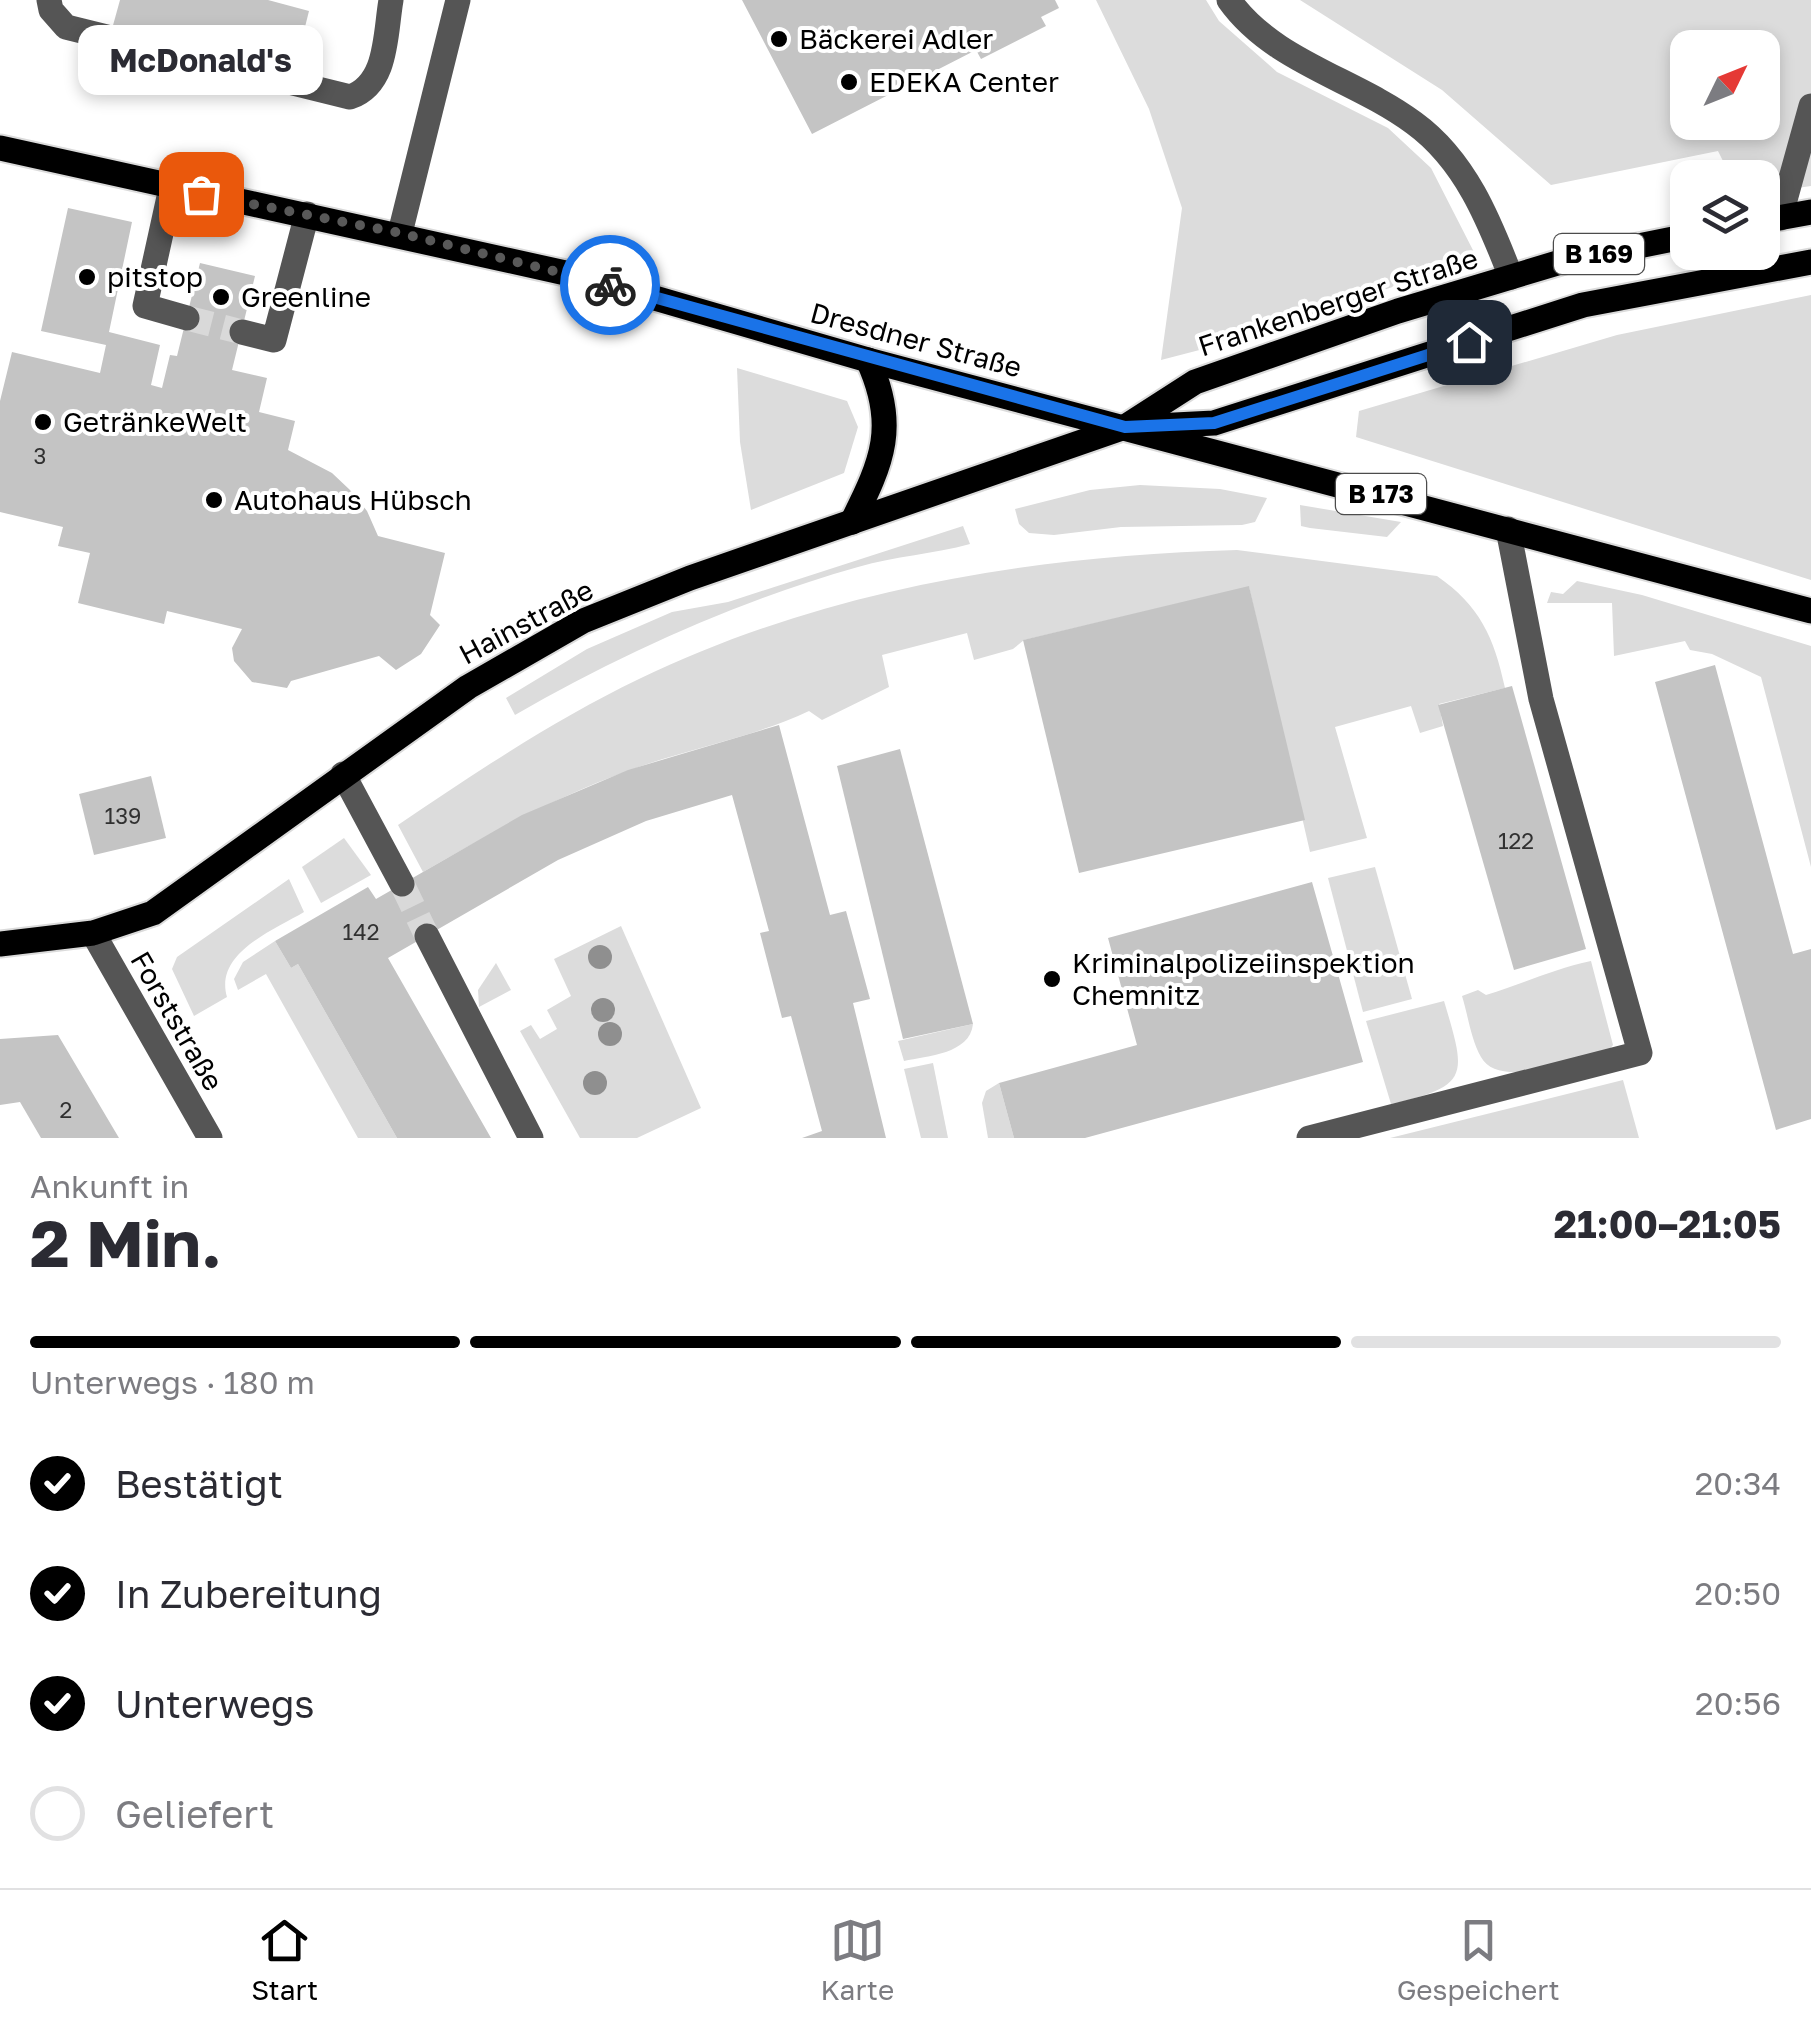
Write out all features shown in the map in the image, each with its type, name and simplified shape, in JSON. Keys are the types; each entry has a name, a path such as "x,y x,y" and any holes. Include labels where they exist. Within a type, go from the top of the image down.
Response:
{"main road":[{"name":"Dresdner Straße","path":"0,148 171,188 400,233 579,276 868,360 1811,611"},
{"path":"1780,218 1811,212"},
{"name":"Frankenberger Straße","path":"1125,427 1195,382 1564,261 1670,240"},
{"name":"B 169","path":"1125,427 1214,423 1583,305 1811,262"},
{"path":"852,522 874,479 884,446 883,393 868,360"},
{"name":"Hainstraße","path":"0,944 92,933 134,922 174,901 342,774 468,687 551,636 690,578 1125,427"}],"street":[{"path":"48,0 51,10 66,27 350,96 365,92 379,71 391,0"},
{"path":"400,233 458,0"},
{"path":"1229,0 1238,12 1297,59 1416,124 1462,175 1487,216 1511,277"},
{"path":"1780,194 1811,106"},
{"path":"171,188 145,306 186,318"},
{"path":"242,332 274,340 307,214"},
{"path":"1309,1138 1640,1053 1540,699 1508,530"},
{"path":"342,774 402,884"},
{"name":"Forststraße","path":"92,933 210,1138"},
{"path":"427,936 531,1138"}],"shaded area":[{"path":"1096,0 1206,0 1219,21 1277,72 1388,128 1431,168 1477,258 1238,340 1161,360 1182,208 1149,109"},
{"path":"1300,0 1811,0 1811,186 1780,191 1780,160 1722,160 1718,151 1551,185 1442,90"},
{"path":"1811,295 1811,580 1356,437 1359,411 1617,335"},
{"path":"737,368 847,401 858,427 844,473 751,510 740,442"},
{"path":"1140,485 1220,489 1267,498 1255,522 1242,525 1121,527 1054,535 1029,533 1019,524 1015,509 1090,490"},
{"path":"1300,505 1401,522 1387,537 1310,528 1301,526"},
{"path":"963,526 970,544 872,563 725,612 597,670 515,715 506,698 587,649 672,612 728,602"},
{"path":"1237,550 1437,576 1475,611 1490,638 1505,688 1439,704 1443,726 1420,733 1411,706 1335,727 1367,838 1310,852 1249,587 1024,640 1013,649 974,660 967,633 882,655 889,687 822,720 809,711 765,729 601,781 523,817 423,872 398,825 516,748 607,695 710,648 782,622 856,600 1007,570 1083,560"},
{"path":"1577,581 1642,595 1811,646 1811,867 1761,677 1712,654 1690,650 1685,641 1614,656 1612,603 1547,603 1551,592 1563,594"},
{"path":"344,838 371,875 321,903 302,867"},
{"path":"1375,867 1412,999 1363,1012 1328,878"},
{"path":"289,879 304,912 249,945 229,968 225,981 227,997 194,1016 172,969 177,957"},
{"path":"621,926 701,1108 637,1138 580,1138 520,1031 531,1025 540,1039 557,1029 547,1010 571,996 554,959"},
{"path":"275,941 291,968 298,964 397,1138 358,1138 266,974 238,990 234,979 243,962"},
{"path":"1591,961 1613,1045 1609,1050 1522,1072 1491,1067 1481,1057 1462,996 1478,990 1486,995"},
{"path":"496,963 511,990 479,1007 478,990"},
{"path":"1444,1001 1456,1046 1456,1074 1436,1091 1391,1104 1366,1021"},
{"path":"973,1024 970,1034 956,1048 904,1061 898,1041"},
{"path":"933,1063 948,1138 921,1138 904,1069"},
{"path":"1623,1080 1639,1138 1390,1138"},
{"path":"999,1083 1014,1138 988,1138 982,1103 986,1091"}],"building":[{"path":"120,0 268,0 309,11 293,75 112,29"},
{"name":"EDEKA Center","path":"742,0 1055,0 1059,8 1041,17 1046,26 981,59 976,50 812,134"},
{"name":"Autohaus Hübsch","path":"68,208 132,222 109,332 160,345 151,385 162,388 170,355 177,356 200,263 255,276 232,370 267,378 259,412 295,421 288,450 332,473 350,490 367,511 378,536 445,553 430,615 440,625 421,654 396,670 379,656 291,681 287,688 252,682 234,661 232,648 242,629 167,611 164,624 78,603 90,553 58,546 63,527 0,512 0,401 12,352 100,373 106,345 41,331"},
{"path":"1249,586 1305,820 1079,873 1023,640"},
{"path":"1715,665 1793,954 1811,949 1811,1119 1776,1130 1655,682"},
{"path":"1512,686 1586,949 1514,970 1438,705"},
{"path":"779,725 830,915 846,911 870,999 853,1003 886,1138 802,1138 822,1131 791,1016 782,1018 760,933 769,931 732,795 646,821 558,860 388,958 491,1138 397,1138 298,964 291,968 275,941 368,887 376,899 522,815 628,770"},
{"path":"900,749 973,1024 903,1039 837,766"},
{"path":"151,776 166,838 94,855 79,794"},
{"path":"1312,882 1363,1062 1085,1138 1014,1138 999,1083 1137,1045 1108,938"},
{"path":"58,1035 119,1138 41,1138 20,1102 0,1105 0,1039"}],"tunnel":[{"path":"187,318 242,332"},
{"path":"402,884 427,936"}],"way so far":[{"path":"201,194 400,233 610,285"}],"place":[{"name":"Bäckerei Adler","path":"779,39"},
{"name":"EDEKA Center","path":"849,82"},
{"name":"McDonald's","path":"201,194"},
{"name":"pitstop","path":"87,277"},
{"name":"Greenline","path":"221,297"},
{"name":"GetränkeWelt","path":"43,422"},
{"name":"Autohaus Hübsch","path":"214,500"},
{"name":"Kriminalpolizeiinspektion Chemnitz","path":"1052,979"}],"route":[{"path":"610,285 868,360 1125,427 1214,423 1469,342"}]}
